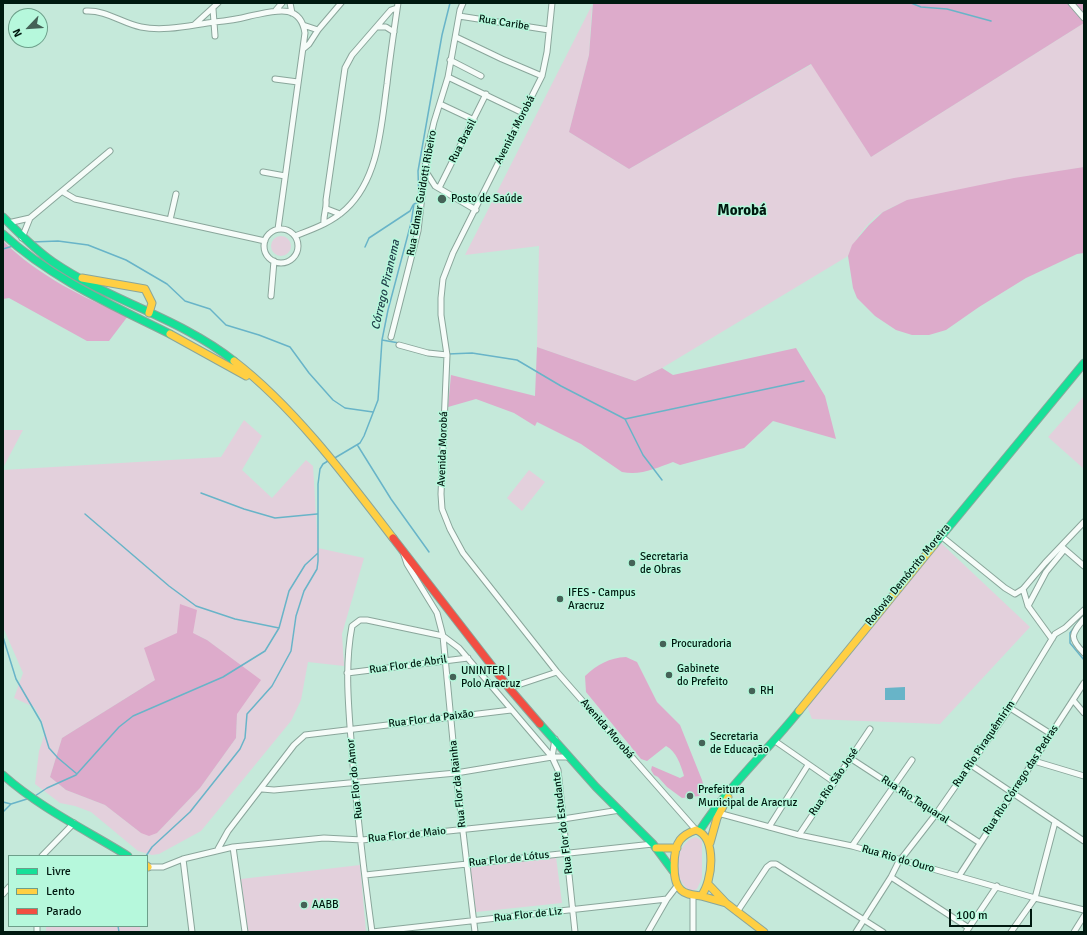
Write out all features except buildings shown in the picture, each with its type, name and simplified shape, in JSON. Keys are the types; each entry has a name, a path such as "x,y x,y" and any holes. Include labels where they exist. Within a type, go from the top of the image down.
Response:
{"main road":[{"path":"3,217 22,238 45,258 74,277 199,338 228,356 263,386 315,441 336,468 362,497 509,688 555,739 569,757 654,846 673,871 677,886 686,894 701,896 726,903"},
{"path":"3,234 17,248 41,266 77,288 218,359 263,386"},
{"path":"74,277 145,289 152,303 149,313"},
{"path":"110,304 146,315 149,313"},
{"name":"Rodovia Demócrito Moreira","path":"677,848 685,836 698,830 716,812 733,788 775,741 850,646 1084,362"},
{"path":"3,775 22,792 54,813 74,823 126,855"},
{"name":"Rodovia Demócrito Moreira","path":"708,884 710,843 716,812"},
{"path":"698,830 710,843"},
{"path":"654,846 677,848 673,871"},
{"path":"701,896 706,892 708,884"},
{"path":"708,884 726,903 764,932"}],"street":[{"path":"195,24 218,3"},
{"path":"276,10 282,3"},
{"path":"290,3 292,13"},
{"path":"302,49 309,44 318,30 341,3"},
{"name":"Rua Edmar Guidotti Ribeiro","path":"392,337 418,231 424,173 431,137 448,77 450,60 463,3"},
{"name":"Avenida Morobá","path":"552,3 542,76 476,210 453,253 443,279 441,315 447,355 442,444 442,509 450,529 463,553 557,672 698,830"},
{"path":"1071,3 1084,18"},
{"path":"324,224 324,212 327,209 326,200 345,68 352,55 392,10 398,6"},
{"path":"295,236 324,224 340,214 357,197 367,178 376,156 398,6"},
{"path":"213,9 215,36"},
{"path":"86,11 102,12 127,23 149,28 214,22 276,10 284,10 292,13 298,18 303,25 305,33 278,229"},
{"name":"Rua Caribe","path":"459,16 549,30"},
{"path":"303,25 318,30"},
{"path":"377,27 386,27 394,32"},
{"path":"456,37 502,60 542,76"},
{"path":"450,60 481,76"},
{"path":"448,77 523,113"},
{"path":"275,79 298,82"},
{"name":"Rua Brasil","path":"439,188 486,94"},
{"path":"440,104 474,120"},
{"path":"8,223 30,218 63,192 110,151"},
{"path":"263,172 285,176"},
{"path":"424,173 428,175 435,186 476,210"},
{"path":"63,192 75,199 265,241"},
{"path":"170,220 176,194"},
{"path":"327,209 340,214"},
{"path":"22,238 30,218"},
{"path":"278,229 288,230 295,236 297,250 292,258 284,262 274,261 265,251 265,241 270,233 278,229"},
{"path":"271,296 274,261"},
{"path":"399,345 428,353 447,355"},
{"path":"941,536 1011,593 1015,594 1023,589 1062,548 1084,522"},
{"name":"Rua Flor da Rainha","path":"401,548 407,564 437,613 443,636 456,773 475,932"},
{"path":"1062,548 1084,566"},
{"path":"1028,606 1046,572 1062,548"},
{"path":"1023,589 1028,606 1052,639"},
{"name":"Rua Rio Piraquêmirim","path":"856,932 900,860 936,814 971,765 1010,708 1052,639 1059,631 1066,628 1084,610"},
{"path":"1084,619 1074,630 1073,636 1077,646 1084,653"},
{"name":"Rua Flor do Estudante","path":"352,626 360,620 367,620 443,636 452,641 552,757 558,770 575,932"},
{"name":"Rua Flor do Amor","path":"352,626 347,650 350,729 362,840 364,875 372,932"},
{"name":"Rua Flor de Abril","path":"347,674 468,658"},
{"path":"509,688 557,672"},
{"name":"Rua Rio Córrego das Pedras","path":"959,876 1084,683"},
{"path":"1073,700 1084,713"},
{"path":"1010,708 1051,734"},
{"name":"Rua Flor da Paixão","path":"218,849 228,830 262,789 294,745 305,735 450,716 512,710"},
{"name":"Rua Rio São José","path":"799,835 870,729"},
{"path":"552,757 555,739"},
{"path":"775,741 834,782"},
{"path":"262,789 274,790 456,773 552,757 569,757"},
{"name":"Rua Rio Taquaral","path":"850,758 980,843"},
{"path":"852,846 895,787 912,760"},
{"path":"1034,760 1084,776"},
{"path":"769,827 808,765"},
{"path":"971,765 1084,842"},
{"name":"Rua Flor de Maio","path":"148,866 163,867 183,859 218,849 233,847 324,838 362,840 563,819 620,810"},
{"name":"Rua Rio do Ouro","path":"716,812 799,835 852,846 1035,898 1084,910"},
{"path":"1011,932 1035,898 1055,822"},
{"path":"43,855 74,823"},
{"name":"Rua Flor de Lótus","path":"364,875 567,853 654,846"},
{"path":"233,847 244,932"},
{"path":"183,859 192,932"},
{"path":"737,912 767,867 771,864 781,866 883,932"},
{"path":"891,877 967,930 997,886"},
{"path":"648,932 667,899 677,886"},
{"path":"692,932 693,895"},
{"name":"Rua Flor de Liz","path":"372,932 667,899"},
{"path":"1074,932 1084,916"}],"shaded area":[{"path":"593,3 1084,3 1084,23 871,157 811,64 629,169 569,132 589,55"},
{"path":"592,5 589,55 569,132 629,169 812,64 871,157 1084,23 1084,167 911,200 890,208 872,220 858,237 848,256 662,368 635,381 537,347 539,246 465,255"},
{"path":"1084,167 1084,253 1077,254 1026,278 979,307 946,330 929,335 912,335 896,330 875,316 857,298 853,288 848,256 852,245 869,225 883,212 907,200 1014,178"},
{"path":"277,236 285,236 291,242 291,250 285,256 277,256 271,250 271,242"},
{"path":"3,241 31,265 62,285 95,302 128,316 109,341 87,341 9,298 3,299"},
{"path":"537,347 635,381 662,368 673,375 796,348 825,396 836,439 773,421 744,448 680,465 673,462 648,471 629,473 622,472 581,444 537,422 535,426 514,413 476,399 448,407 451,375 535,396"},
{"path":"1084,396 1084,469 1048,437"},
{"path":"244,420 262,436 242,470 272,498 306,460 313,466 318,548 364,558 342,634 344,666 308,662 301,700 291,721 201,831 159,854 152,855 138,851 91,812 75,806 60,803 35,784 39,751 45,733 41,719 34,707 14,698 23,673 3,627 3,470 221,457","holes":["177,633 185,633 203,638 224,653 237,714 236,738 200,788 157,833 141,833 105,805 66,790 50,777 62,738 155,680"]},
{"path":"3,430 23,430 3,468"},
{"path":"529,470 545,482 522,511 507,498"},
{"path":"941,543 1030,627 940,724 812,719 807,706"},
{"path":"180,604 197,610 193,633 207,640 261,680 237,714 236,738 200,788 157,833 149,836 141,833 105,805 66,790 50,777 62,738 155,680 144,648 177,633"},
{"path":"626,657 637,662 657,702 680,725 702,780 704,788 699,796 682,798 654,775 651,770 652,766 680,778 684,776 678,759 670,748 666,746 647,761 641,759 586,692 585,676 599,665 609,660"},
{"path":"696,837 702,841 702,878 697,889 691,891 680,879 678,862 679,854 683,846 689,840"},
{"path":"556,857 562,903 476,912 470,868"},
{"name":"AABB","path":"360,865 366,932 248,932 241,879"},
{"path":"46,927 140,927 140,932 46,932"}],"water":[{"path":"905,687 905,700 885,700 885,688"}],"waterway":[{"name":"Córrego Piranema","path":"414,204 419,202 418,171 442,35 450,3"},
{"path":"911,3 921,7 947,9 991,21"},
{"name":"Córrego Piranema","path":"333,459 360,443 378,400 382,340 388,310 411,223 414,204"},
{"path":"365,247 369,238 410,211 413,205"},
{"path":"32,242 58,241 88,245 126,260 167,284 185,301 210,309 226,325 259,335 290,347 309,373 333,400 345,408 373,412"},
{"path":"3,249 13,246"},
{"path":"382,340 399,343"},
{"path":"448,354 472,353 517,360 561,386 625,419 804,381"},
{"path":"625,419 643,455 662,480"},
{"path":"358,446 391,499 429,552"},
{"name":"Córrego Piranema","path":"147,855 152,847 190,812 240,749 245,738 247,714 272,686 291,651 296,616 304,591 317,569 318,484 320,469 323,464 328,461"},
{"path":"201,493 244,509 275,518 317,514"},
{"path":"85,514 169,586 196,606 235,619 279,628"},
{"path":"35,796 47,788 76,775 119,727 133,716 223,677 265,651 279,628 289,591 305,565 318,553"},
{"path":"1084,614 1070,633 1070,643 1084,660"},
{"path":"3,637 16,679 41,722 49,748 58,758 77,774"},
{"path":"3,812 11,804 27,799"},
{"path":"3,802 11,804"},
{"name":"Córrego Piranema","path":"118,927 119,932"}],"traffic: fast":[{"path":"3,217 39,252 75,276 191,333 234,361"},
{"path":"3,234 42,265 62,278 170,334"},
{"path":"934,545 1084,363"},
{"path":"700,830 735,784 799,711"},
{"path":"540,724 596,787 653,844 673,871"},
{"path":"3,775 32,798 126,855"}],"traffic: slow":[{"path":"82,278 145,289 152,303 149,313"},
{"path":"170,334 246,376"},
{"path":"234,361 256,379 299,421 393,538"},
{"path":"799,711 934,545"},
{"path":"710,843 717,818 728,797"},
{"path":"696,830 703,834 707,841 711,860 708,880 701,896 683,892 678,886 674,873 676,850 680,840 696,830"},
{"path":"656,848 677,848"},
{"path":"708,884 726,903 764,932"},
{"path":"701,896 726,903"}],"traffic: jam":[{"path":"393,538 509,688 540,724"}],"place":[{"name":"Posto de Saúde","path":"442,199"},
{"name":"Secretaria de Obras","path":"632,563"},
{"name":"IFES - Campus Aracruz","path":"560,599"},
{"name":"Procuradoria","path":"663,644"},
{"name":"Gabinete do Prefeito","path":"669,675"},
{"name":"UNINTER | Polo Aracruz","path":"453,677"},
{"name":"RH","path":"752,691"},
{"name":"Secretaria de Educação","path":"702,743"},
{"name":"Prefeitura Municipal de Aracruz","path":"690,796"},
{"name":"AABB","path":"304,905"}],"district":[{"name":"Morobá","path":"742,211"}]}
